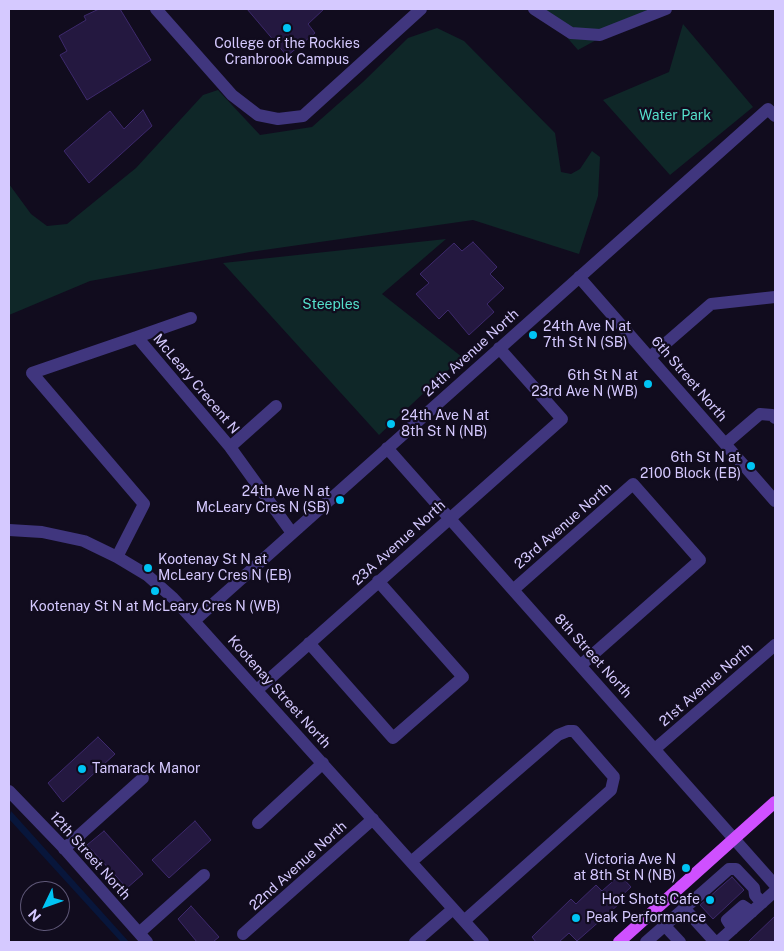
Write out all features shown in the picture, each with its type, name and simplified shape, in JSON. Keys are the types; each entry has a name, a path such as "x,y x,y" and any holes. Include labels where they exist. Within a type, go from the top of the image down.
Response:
{"main road":[{"path":"622,941 775,802"}],"street":[{"path":"156,9 232,95 258,115 278,119 303,116 421,9"},
{"path":"534,9 571,33 600,35 666,9"},
{"name":"24th Avenue North","path":"194,621 579,277 772,113"},
{"name":"6th Street North","path":"579,277 775,501"},
{"path":"650,357 711,304 775,297"},
{"path":"137,337 190,318"},
{"name":"McLeary Crecent N","path":"117,556 144,504 32,373 137,337 230,446 292,533"},
{"name":"23A Avenue North","path":"257,690 562,419 499,348"},
{"path":"230,446 276,406"},
{"path":"726,444 760,414 772,415 775,418"},
{"name":"8th Street North","path":"386,448 656,748 775,885"},
{"name":"23rd Avenue North","path":"513,590 633,484 700,560 580,665"},
{"name":"Kootenay Street North","path":"9,529 42,532 84,541 117,556 146,575 173,598 483,942"},
{"path":"309,643 393,738 463,677 378,581"},
{"name":"21st Avenue North","path":"656,748 775,645"},
{"path":"411,862 558,735 574,731 614,777 612,790 464,921"},
{"path":"258,823 323,763"},
{"path":"64,849 143,778"},
{"name":"12th Street North","path":"9,791 64,849 143,938"},
{"name":"22nd Avenue North","path":"243,934 372,819"},
{"path":"646,942 729,870 736,869 754,888 755,895 762,903"},
{"path":"143,938 204,875"},
{"path":"685,908 716,942 775,891"},
{"path":"415,942 453,909"},
{"path":"665,926 680,942"}],"green space":[{"path":"542,9 653,9 578,50"},
{"name":"Water Park","path":"683,24 753,107 670,175 603,100 669,72"},
{"path":"437,28 464,41 555,133 561,172 571,174 580,169 592,151 600,157 598,196 579,254 473,220 250,252 90,281 9,315 9,184 31,214 47,226 67,224 136,168 203,95 218,90 260,135 312,127 363,82 408,38"},
{"name":"Steeples","path":"446,239 382,294 462,357 379,435 223,263"}],"water":[{"path":"11,811 129,942 121,942 70,886 70,881 65,881 9,819"}],"building":[{"path":"99,9 120,9 151,60 87,100 60,55 67,51 59,36 86,20 84,16"},
{"name":"College of the Rockies Cranbrook Campus","path":"247,9 324,9 308,24 315,33 287,56"},
{"path":"143,110 152,126 89,183 64,151 110,111 124,129"},
{"path":"473,242 497,267 490,274 504,288 487,304 494,312 469,335 448,310 439,319 416,294 429,283 420,274 454,243 462,251"},
{"name":"Tamarack Manor","path":"98,737 115,754 63,802 48,783"},
{"path":"195,821 211,840 169,878 152,860"},
{"path":"104,831 143,874 127,888 87,845"},
{"name":"Peak Performance","path":"620,875 631,887 616,901 619,904 577,941 569,933 559,942 536,942 532,937 571,899 576,904 596,885 602,891"},
{"path":"732,877 744,890 713,919 700,905"},
{"path":"191,906 219,937 213,942 197,942 178,919"},
{"path":"775,916 775,942 748,942"}],"place":[{"name":"College of the Rockies Cranbrook Campus","path":"287,28"},
{"name":"24th Ave N at 7th St N (SB)","path":"533,335"},
{"name":"6th St N at 23rd Ave N (WB)","path":"648,384"},
{"name":"24th Ave N at 8th St N (NB)","path":"391,424"},
{"name":"6th St N at 2100 Block (EB)","path":"751,466"},
{"name":"24th Ave N at McLeary Cres N (SB)","path":"340,500"},
{"name":"Kootenay St N at McLeary Cres N (EB)","path":"148,568"},
{"name":"Kootenay St N at McLeary Cres N (WB)","path":"155,591"},
{"name":"Tamarack Manor","path":"82,769"},
{"name":"Victoria Ave N at 8th St N (NB)","path":"686,868"},
{"name":"Hot Shots Cafe","path":"710,900"},
{"name":"Peak Performance","path":"576,918"}]}
